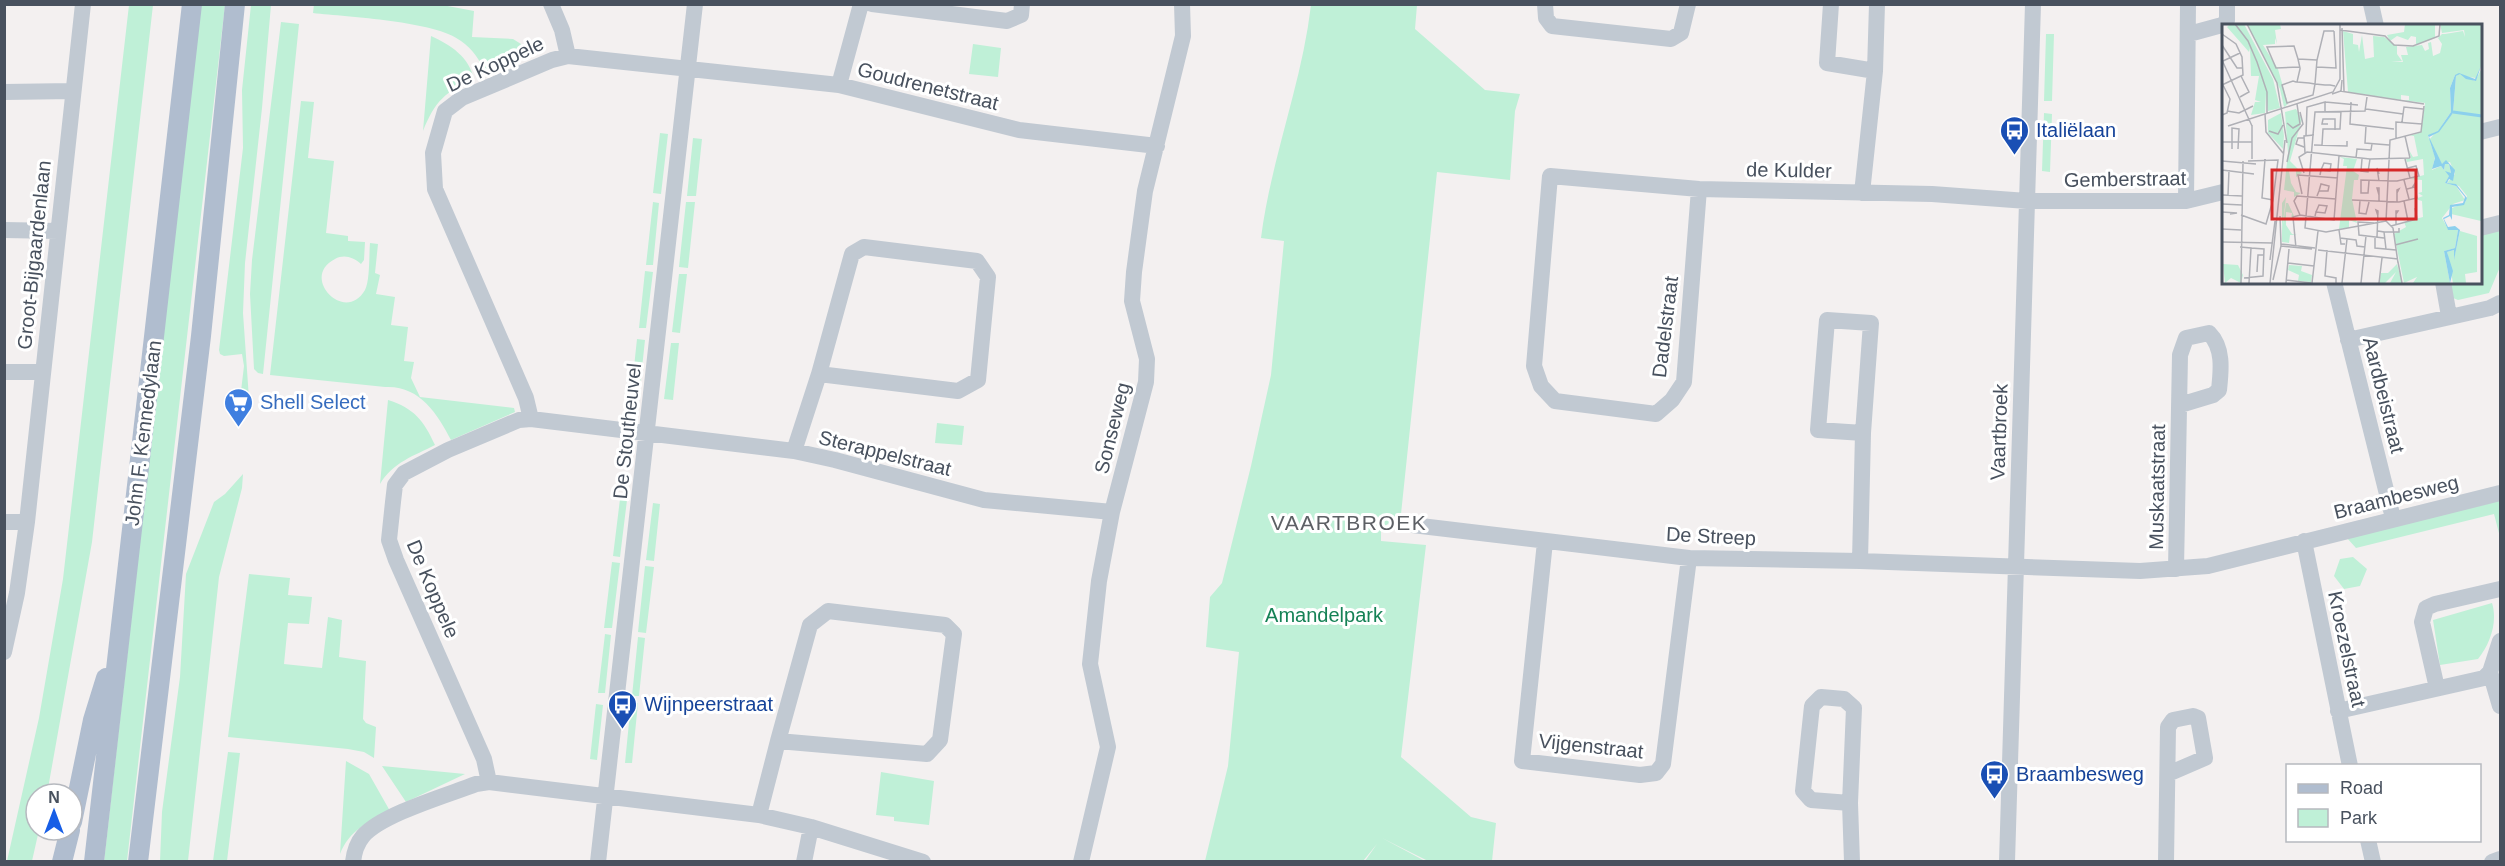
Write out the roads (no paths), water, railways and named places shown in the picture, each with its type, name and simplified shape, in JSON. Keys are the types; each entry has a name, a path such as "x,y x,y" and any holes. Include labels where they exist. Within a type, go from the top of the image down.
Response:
{"main road":[{"name":"John F. Kennedylaan","path":"94,861 192,4"},
{"path":"138,861 201,336 235,4"},
{"path":"80,782 93,720 120,634"},
{"path":"145,807 146,861"},
{"path":"62,861 67,842"}],"street":[{"name":"Groot-Bijgaardenlaan","path":"4,652 17,593 27,522 83,4"},
{"name":"De Koppele","path":"551,4 562,30 568,56"},
{"name":"De Stoutheuvel","path":"598,861 695,4"},
{"path":"839,86 861,4"},
{"path":"872,4 1007,21 1021,15 1022,4"},
{"name":"Sonseweg","path":"1081,861 1108,747 1090,664 1099,580 1112,512 1146,381 1147,359 1132,301 1145,191 1183,36 1182,4"},
{"path":"1545,4 1546,18 1552,26 1671,39 1681,33 1688,4"},
{"path":"1831,4 1827,63 1875,71"},
{"path":"1862,193 1875,71 1877,4"},
{"name":"Vaartbroek","path":"2007,861 2033,4"},
{"path":"2186,201 2188,4"},
{"path":"2223,24 2227,21 2227,4"},
{"path":"2371,4 2376,24"},
{"path":"2189,34 2222,25"},
{"name":"De Koppele","path":"531,419 526,398 435,189 433,153 445,111 462,98 568,56 688,69"},
{"name":"Goudrenetstraat","path":"688,69 839,86 1019,130 1157,146"},
{"path":"4,92 73,91"},
{"path":"2481,132 2500,127"},
{"name":"de Kulder","path":"1550,176 1699,189 1932,194 2027,201"},
{"name":"Dadelstraat","path":"1550,176 1534,366 1541,386 1555,401 1656,414 1672,400 1684,381 1699,189"},
{"name":"Gemberstraat","path":"2027,201 2186,201 2222,192"},
{"path":"2481,228 2500,223"},
{"path":"4,230 58,231"},
{"path":"794,451 819,374 852,254 864,247 977,261 988,277 978,380 958,391 819,374"},
{"name":"Aardbeistraat","path":"2334,284 2393,519"},
{"path":"2443,284 2450,316"},
{"path":"2348,340 2490,308 2500,303"},
{"path":"1860,561 1863,433 1871,323 1827,320 1818,430 1863,433"},
{"path":"4,372 42,372"},
{"name":"Muskaatstraat","path":"2176,569 2180,405"},
{"name":"De Koppele","path":"489,782 484,759 396,560 390,540 395,485 404,473 519,420 531,419 648,433"},
{"name":"Sterappelstraat","path":"648,433 794,451 984,500 1112,512"},
{"name":"Braambesweg","path":"2016,566 2140,571 2208,566 2500,493"},
{"path":"4,522 27,522"},
{"name":"De Streep","path":"1404,524 1689,558 2016,566"},
{"name":"Kroezelstraat","path":"2304,541 2350,764"},
{"name":"Vijgenstraat","path":"1545,542 1522,760 1640,775 1656,773 1663,764 1689,558"},
{"path":"2437,688 2422,622 2426,608 2500,589"},
{"path":"759,815 778,741 810,625 828,611 945,625 954,634 940,740 927,754 778,741"},
{"path":"2338,711 2484,678 2490,672 2500,641"},
{"path":"2490,672 2500,706"},
{"path":"1850,803 1811,800 1803,791 1812,706 1821,697 1844,699 1854,708 1850,803 1852,861"},
{"path":"2166,861 2168,774"},
{"path":"353,861 354,852 362,837 373,827 476,784 489,782 759,815 812,827 923,861"},
{"path":"804,861 812,827"},
{"path":"2368,842 2373,861"},
{"path":"2492,861 2500,859"}],"place":[{"name":"Italiëlaan","path":"2015,156"},
{"name":"Shell Select","path":"239,428"},
{"name":"Wijnpeerstraat","path":"623,730"},
{"name":"Braambesweg","path":"1995,800"}],"district":[{"name":"VAARTBROEK","path":"1349,523"}],"park label":[{"name":"Amandelpark","path":"1324,615"}]}
